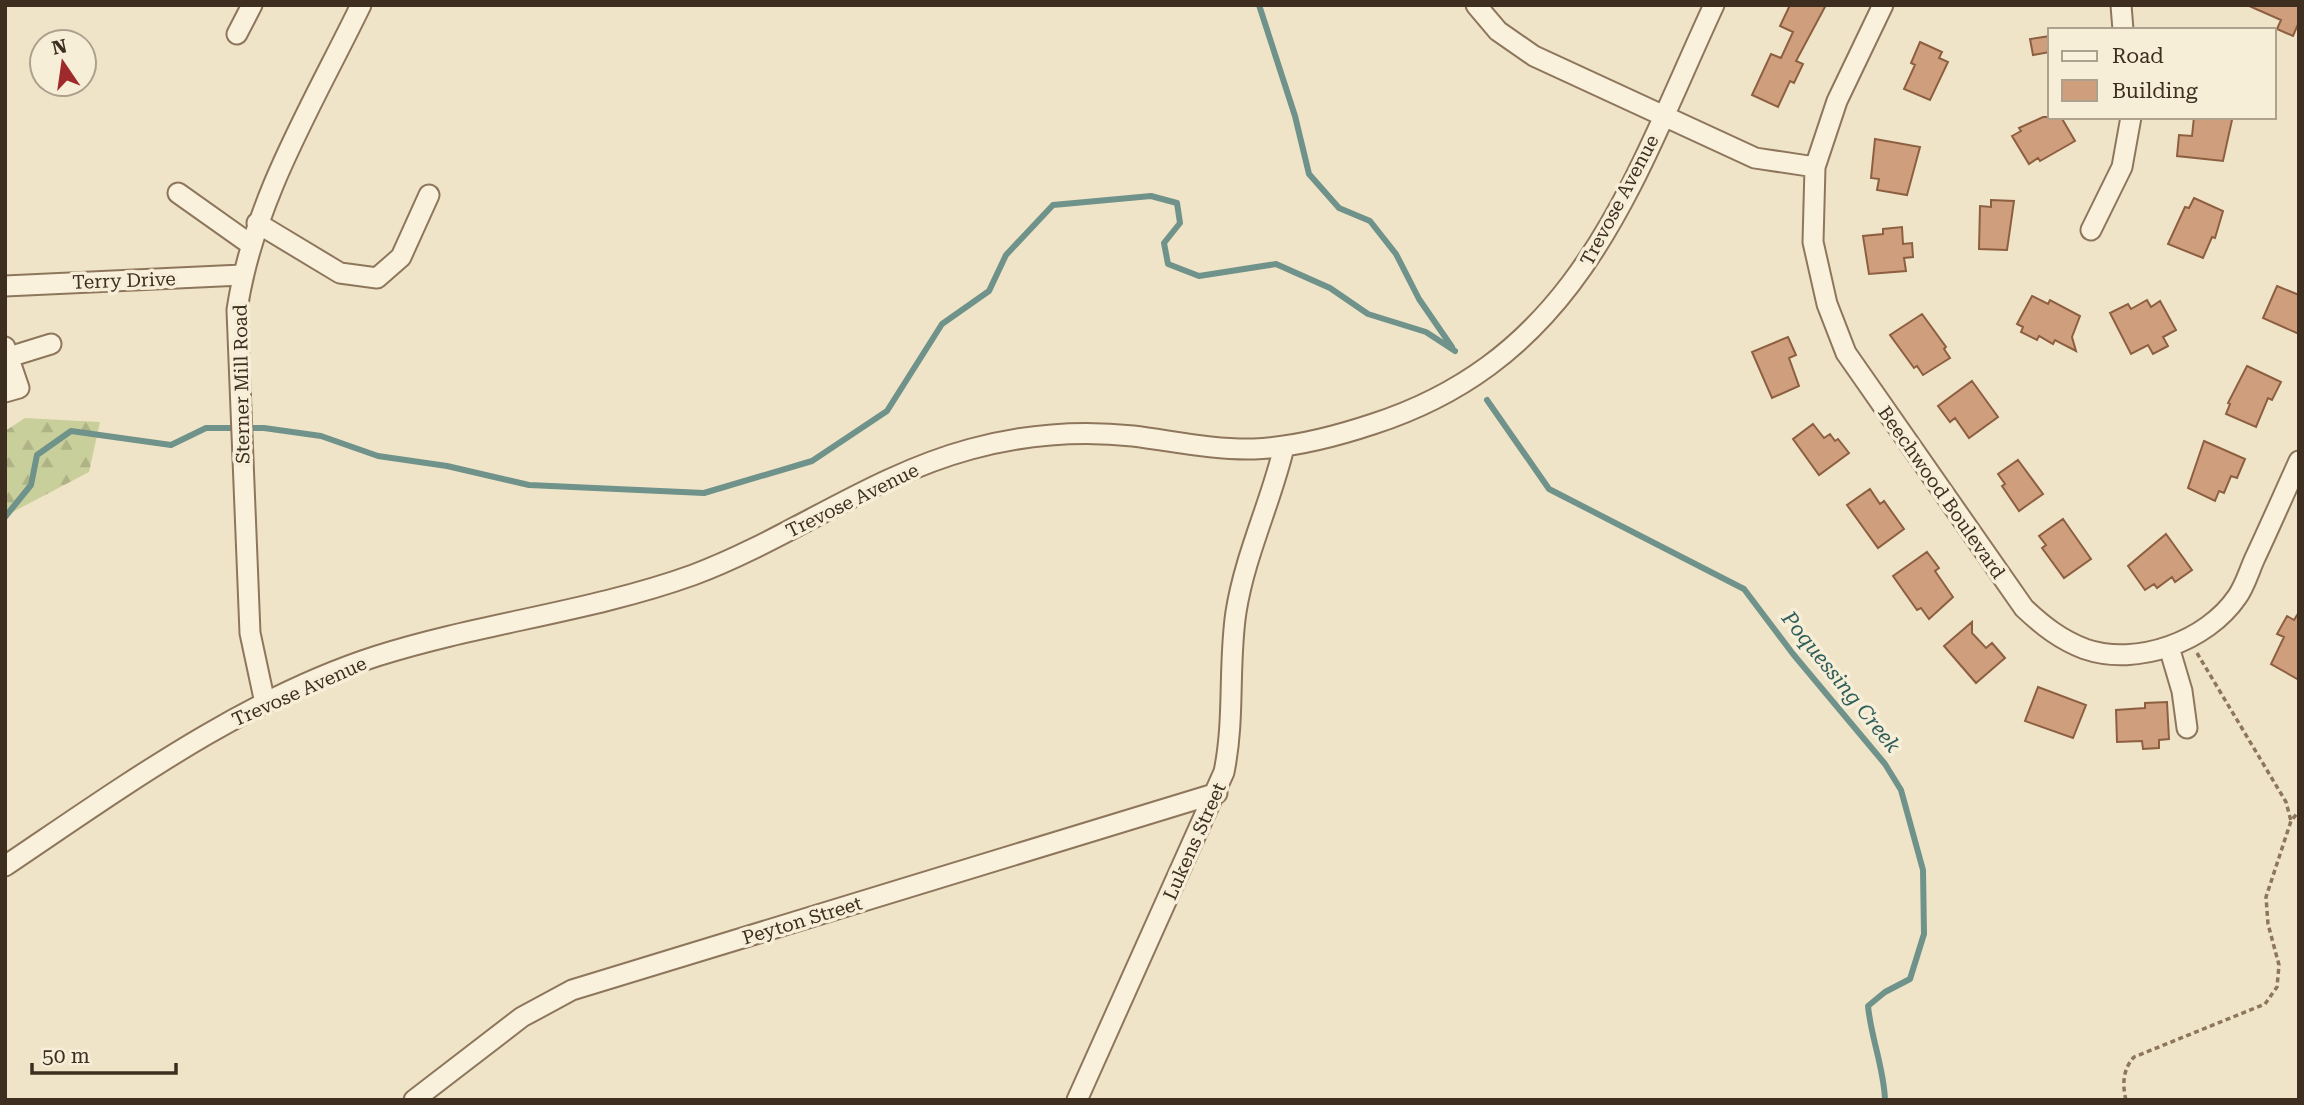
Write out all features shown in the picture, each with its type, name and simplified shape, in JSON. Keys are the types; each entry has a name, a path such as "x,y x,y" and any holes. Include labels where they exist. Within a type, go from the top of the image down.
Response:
{"street":[{"path":"237,34 252,5"},
{"name":"Sterner Mill Road","path":"265,703 250,633 236,333 242,275 257,223 361,5"},
{"path":"1476,5 1498,32 1534,56 1755,158 1815,167"},
{"name":"Trevose Avenue","path":"5,866 216,729 265,703 374,657 429,640 645,591 692,575 739,556 891,477 972,449 1034,437 1086,434 1128,436 1229,449 1284,447 1329,439 1389,419 1452,391 1488,368 1540,324 1580,274 1625,196 1714,5"},
{"name":"Beechwood Boulevard","path":"1883,5 1837,101 1815,167 1813,242 1827,304 1846,353 2024,608 2049,632 2087,650 2123,653 2169,647 2187,641 2216,621 2238,596 2299,461"},
{"path":"2121,5 2123,28"},
{"path":"2091,230 2122,167 2131,119"},
{"path":"178,193 250,244"},
{"path":"257,223 340,273 377,278 401,257 429,195"},
{"name":"Terry Drive","path":"5,286 242,275"},
{"path":"5,393 19,388 7,352 51,344"},
{"name":"Lukens Street","path":"1077,1100 1217,793 1230,742 1231,658 1237,609 1284,447"},
{"path":"2169,647 2182,691 2187,727"},
{"name":"Peyton Street","path":"414,1100 522,1017 572,990 1217,793"}],"path":[{"path":"2197,653 2286,802 2291,821"},
{"path":"2126,1100 2124,1075 2134,1057 2243,1015 2265,1004 2277,987 2279,965 2268,925 2266,897 2291,821 2299,811"}],"green space":[{"path":"25,418 100,422 89,472 5,516 5,431"}],"building":[{"path":"1790,5 1826,5 1796,61 1803,64 1794,83 1790,81 1778,107 1752,95 1771,54 1781,58 1793,32 1780,26"},
{"path":"2247,5 2299,5 2299,22 2293,36 2277,29 2281,20"},
{"path":"2048,36 2048,52 2033,55 2030,39"},
{"path":"1920,42 1942,52 1939,58 1948,62 1930,100 1904,89 1915,65 1911,63"},
{"path":"2043,117 2062,119 2075,141 2040,161 2038,158 2029,164 2012,136 2021,131 2019,128"},
{"path":"2194,119 2232,120 2223,161 2177,156 2179,135 2192,136"},
{"path":"1875,139 1920,147 1907,195 1877,190 1879,179 1871,178"},
{"path":"2194,198 2223,211 2215,238 2212,237 2203,258 2168,244 2185,207 2189,208"},
{"path":"1991,200 2014,201 2007,250 1979,249 1980,206 1991,207"},
{"path":"1902,227 1903,244 1912,243 1913,257 1904,258 1906,271 1869,274 1863,236 1883,234 1883,229"},
{"path":"2277,286 2299,295 2299,334 2263,318"},
{"path":"2032,296 2048,304 2050,300 2080,316 2072,337 2076,351 2055,340 2053,344 2039,336 2037,340 2021,332 2023,327 2017,324"},
{"path":"2147,300 2151,307 2160,301 2176,330 2163,337 2168,346 2153,354 2148,345 2131,354 2110,313 2128,304 2131,309"},
{"path":"1922,314 1946,347 1944,349 1950,358 1923,375 1917,366 1914,368 1890,335"},
{"path":"1788,337 1796,355 1789,358 1799,386 1772,398 1752,352"},
{"path":"2247,366 2281,382 2272,400 2268,398 2256,427 2226,414 2230,404 2228,403"},
{"path":"1972,381 1998,417 1969,438 1955,418 1950,422 1938,406"},
{"path":"1813,424 1824,438 1830,434 1835,441 1838,439 1849,453 1819,475 1793,439"},
{"path":"2204,441 2245,459 2237,478 2231,476 2224,493 2219,491 2215,501 2188,488"},
{"path":"2018,460 2043,494 2019,511 2002,486 2005,484 1998,474"},
{"path":"1870,489 1880,504 1884,501 1904,529 1878,548 1847,505"},
{"path":"2063,519 2091,559 2064,578 2042,548 2046,545 2039,536"},
{"path":"2166,534 2192,570 2175,582 2172,577 2157,588 2154,584 2145,590 2128,566"},
{"path":"1927,552 1939,568 1935,571 1953,597 1929,619 1921,608 1917,610 1893,576"},
{"path":"2299,612 2299,680 2271,664 2284,637 2277,634 2287,616 2294,620"},
{"path":"1972,622 1972,633 1986,648 1992,643 2005,658 1976,683 1944,646"},
{"path":"2038,687 2086,705 2073,738 2025,721"},
{"path":"2167,702 2169,739 2159,740 2159,748 2143,749 2142,741 2117,742 2116,710 2145,708 2145,703"}],"waterway":[{"name":"Poquessing Creek","path":"1259,5 1295,116 1309,174 1339,208 1370,221 1396,254 1419,299 1452,347"},
{"path":"5,517 31,485 37,455 71,431 171,445 206,428 264,428 321,436 378,456 447,466 529,485 704,493 812,461 887,411 942,324 989,291 1006,255 1053,205 1151,196 1177,203 1180,223 1164,243 1168,264 1199,276 1276,264 1330,288 1368,314 1426,332 1455,351"},
{"name":"Poquessing Creek","path":"1487,400 1549,489 1744,589 1793,654 1885,764 1901,790 1923,870 1924,934 1910,979 1885,992 1868,1006 1885,1100"}]}
